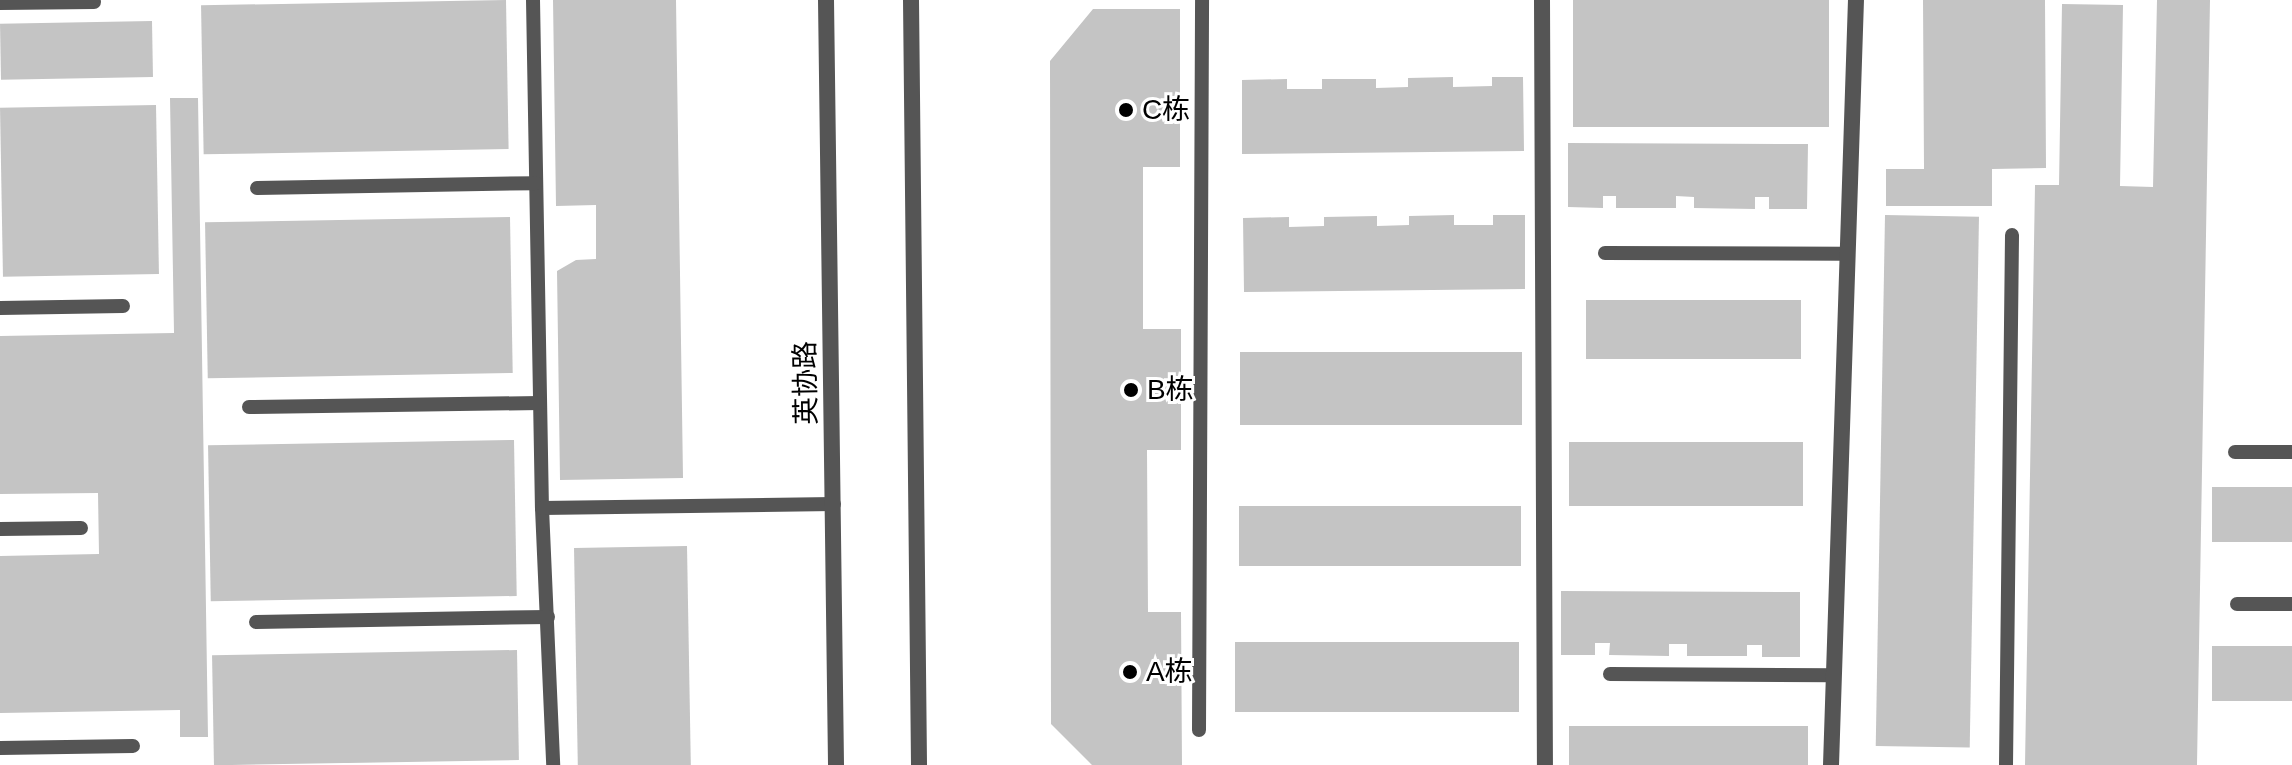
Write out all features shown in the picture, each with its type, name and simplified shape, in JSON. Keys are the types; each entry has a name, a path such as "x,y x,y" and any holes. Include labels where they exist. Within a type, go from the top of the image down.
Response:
{"street":[{"name":"英协路","path":"826,0 836,765"},
{"path":"911,0 919,765"},
{"path":"1542,0 1545,765"},
{"path":"1831,765 1856,0"}],"lane":[{"path":"533,0 542,508 553,765"},
{"path":"1199,730 1202,0"},
{"path":"0,3 94,2"},
{"path":"257,188 536,183"},
{"path":"2006,765 2012,235"},
{"path":"1605,253 1847,254"},
{"path":"0,308 123,306"},
{"path":"249,407 540,403"},
{"path":"2235,452 2292,452"},
{"path":"542,508 834,504"},
{"path":"0,529 81,528"},
{"path":"2237,604 2292,604"},
{"path":"256,622 548,617"},
{"path":"1610,674 1833,675"},
{"path":"0,748 133,746"}],"building":[{"path":"506,0 509,149 204,154 201,5"},
{"path":"553,0 676,0 683,478 560,480 557,271 576,260 596,259 596,205 556,206"},
{"path":"1573,0 1829,0 1829,127 1573,127"},
{"path":"1923,0 2045,0 2046,168 1992,169 1992,206 1886,206 1886,169 1924,169"},
{"path":"2157,0 2210,0 2197,765 2025,765 2035,185 2059,185 2062,4 2123,5 2120,186 2153,187"},
{"path":"1093,9 1180,9 1180,167 1143,167 1143,329 1181,329 1181,450 1147,450 1148,612 1181,612 1182,765 1092,765 1051,724 1050,61"},
{"path":"152,21 153,77 1,80 0,24"},
{"path":"1453,77 1453,87 1492,86 1492,77 1523,77 1524,151 1242,154 1242,80 1287,79 1287,89 1322,89 1322,79 1376,79 1376,88 1408,87 1408,78"},
{"path":"170,98 198,98 208,737 180,737 180,710 0,713 0,556 99,554 98,493 0,494 0,336 174,333"},
{"path":"156,105 159,274 3,277 0,108"},
{"path":"1568,143 1808,144 1807,209 1769,209 1769,197 1755,197 1755,209 1694,208 1694,197 1676,196 1676,208 1616,208 1616,196 1603,196 1603,208 1568,207"},
{"path":"1454,215 1454,225 1493,225 1493,215 1525,215 1525,289 1244,292 1243,218 1289,217 1289,227 1324,226 1324,217 1377,216 1377,226 1409,225 1409,216"},
{"path":"1885,215 1979,217 1970,748 1876,746"},
{"path":"510,217 513,373 208,378 205,222"},
{"path":"1586,300 1801,300 1801,359 1586,359"},
{"path":"1240,352 1522,352 1522,425 1240,425"},
{"path":"514,440 517,596 211,601 208,445"},
{"path":"1569,442 1803,442 1803,506 1569,506"},
{"path":"2212,487 2292,487 2292,542 2212,542"},
{"path":"1239,506 1521,506 1521,566 1239,566"},
{"path":"687,546 691,765 578,765 574,548"},
{"path":"1561,591 1800,592 1800,657 1762,657 1762,645 1747,645 1747,656 1687,656 1687,644 1669,644 1669,656 1609,655 1610,643 1595,643 1595,655 1561,655"},
{"path":"1235,642 1519,642 1519,712 1235,712"},
{"path":"2212,646 2292,646 2292,701 2212,701"},
{"path":"517,650 519,760 214,765 212,655"},
{"path":"1569,726 1808,726 1808,765 1569,765"}],"place":[{"name":"C栋","path":"1126,110"},
{"name":"B栋","path":"1131,390"},
{"name":"A栋","path":"1130,672"}]}
